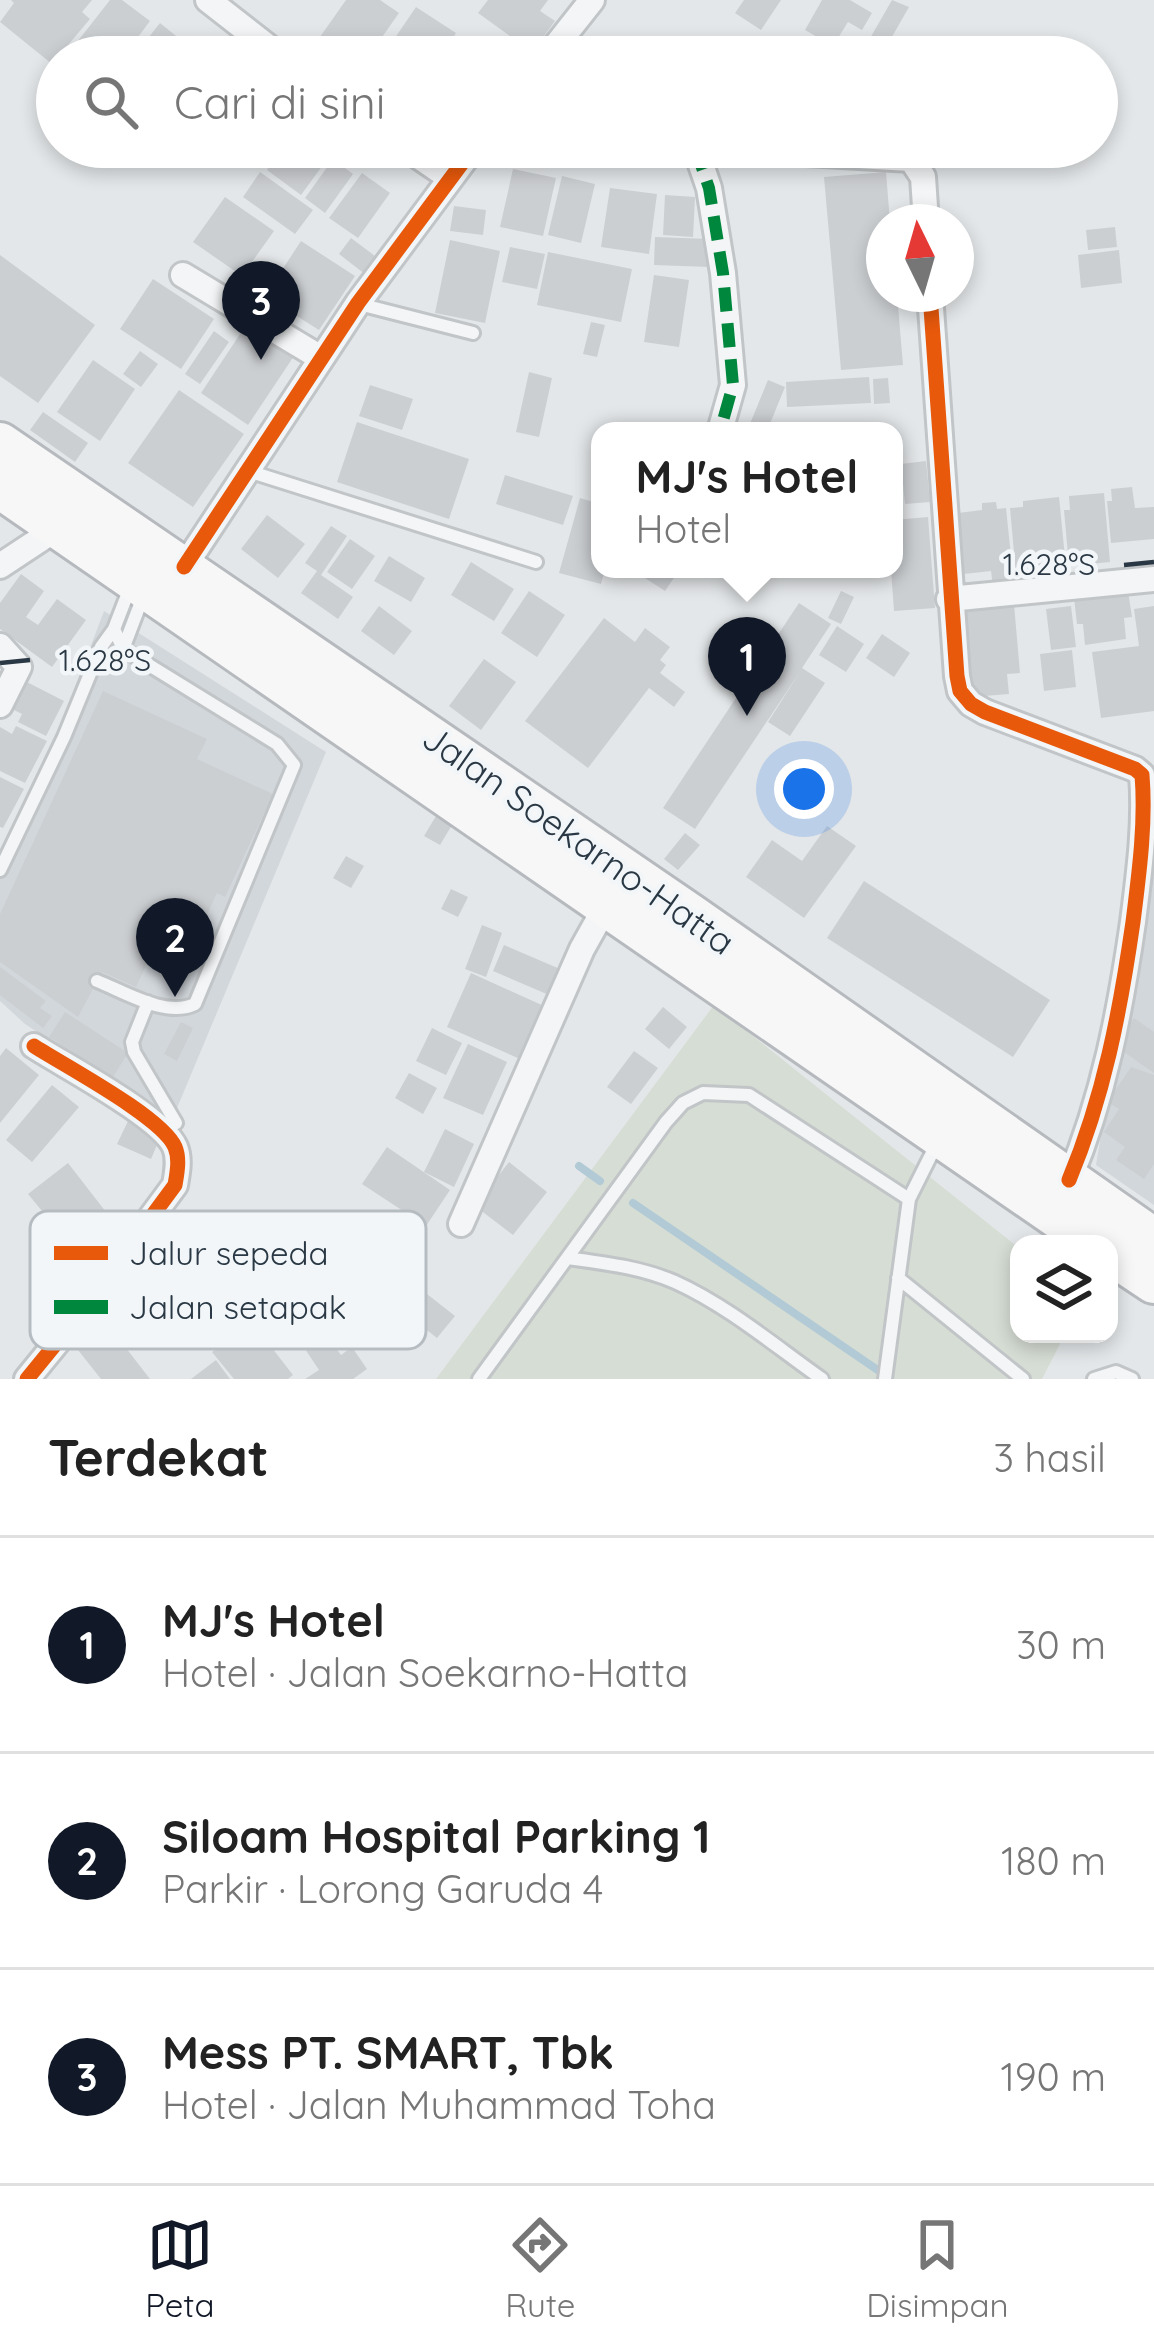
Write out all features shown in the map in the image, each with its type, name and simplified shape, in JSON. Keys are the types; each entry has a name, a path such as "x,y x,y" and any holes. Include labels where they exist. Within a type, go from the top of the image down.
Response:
{"highway":[{"name":"Jalan Soekarno-Hatta","path":"0,443 184,567 460,781 606,906 1084,1235"},
{"name":"Jalan Soekarno-Hatta","path":"0,487 59,527 129,605 460,781 1154,1240"},
{"path":"1118,1258 1154,1282"}],"street":[{"path":"208,0 254,36"},
{"path":"564,36 592,0"},
{"path":"436,168 449,177"},
{"path":"184,567 358,303 456,168"},
{"path":"704,168 717,226 733,385 723,422"},
{"path":"917,168 923,177 925,204"},
{"path":"183,275 321,358"},
{"path":"931,312 949,599 960,691 970,704 1148,770 1120,1014 1090,1129 1069,1180"},
{"path":"0,566 59,527"},
{"path":"949,599 1154,579"},
{"path":"0,646 16,659 19,670 0,705"},
{"path":"461,1224 582,949 606,906"},
{"path":"34,1046 166,1123 178,1163 175,1185 155,1211"},
{"path":"27,1379 50,1349"}],"lane":[{"path":"358,303 473,333"},
{"path":"247,470 536,562"},
{"path":"122,649 129,605"},
{"path":"122,649 129,605"},
{"path":"0,870 101,647 129,605"},
{"path":"98,981 148,1002 179,1009 195,1004 294,765 277,744 122,649"},
{"path":"148,1002 132,1042 166,1123"},
{"path":"479,1379 666,1122 683,1102 703,1093 748,1095 908,1199"},
{"path":"886,1379 908,1199 933,1151"},
{"path":"566,1258 626,1266 674,1282 710,1301 823,1379"},
{"path":"898,1278 1023,1379"},
{"path":"1094,1379 1115,1372 1132,1379"}],"shaded area":[{"path":"104,611 326,752 172,1120 25,1024 0,1001 0,851 43,772"},
{"path":"1154,815 1154,1205 1096,1165"},
{"path":"714,1005 1010,1241 1010,1343 1060,1343 1042,1379 436,1379"}],"building":[{"path":"11,0 92,0 82,12 90,19 76,36 36,36 36,51 0,22 14,3"},
{"path":"110,0 122,0 150,21 139,36 82,36"},
{"path":"346,0 380,0 399,13 383,36 321,36"},
{"path":"488,0 548,0 540,11 555,21 544,36 510,36 478,13"},
{"path":"744,0 781,0 761,30 735,13"},
{"path":"822,0 850,0 872,13 862,30 848,22 839,36 816,36 805,30"},
{"path":"892,0 909,7 892,36 871,36"},
{"path":"416,7 456,33 454,36 396,36"},
{"path":"160,23 176,36 150,36"},
{"path":"268,168 321,168 301,195"},
{"path":"327,168 345,168 353,174 325,213 305,198"},
{"path":"513,169 556,178 543,236 500,227"},
{"path":"260,172 313,210 295,234 243,197"},
{"path":"886,172 889,204 866,204 866,312 899,312 903,365 841,370 824,177"},
{"path":"362,173 390,193 358,238 329,218"},
{"path":"562,176 595,184 581,243 548,235"},
{"path":"610,188 657,194 649,254 601,247"},
{"path":"665,195 695,197 693,237 663,235"},
{"path":"225,197 274,231 242,276 193,242"},
{"path":"454,206 486,210 483,235 450,231"},
{"path":"1115,227 1117,247 1088,250 1086,230"},
{"path":"655,237 710,239 709,267 654,265"},
{"path":"351,238 383,262 370,278 339,254"},
{"path":"450,240 500,251 485,323 435,313"},
{"path":"301,241 355,276 319,330 265,296"},
{"path":"510,247 545,254 537,289 502,282"},
{"path":"1119,250 1122,283 1081,288 1078,255"},
{"path":"548,252 632,269 621,322 537,305"},
{"path":"0,255 95,325 38,403 0,376"},
{"path":"654,275 689,280 679,347 644,342"},
{"path":"153,279 214,319 181,369 120,329"},
{"path":"591,322 605,325 597,357 583,354"},
{"path":"246,325 294,356 248,425 201,393"},
{"path":"214,331 229,342 200,384 185,374"},
{"path":"140,351 158,364 141,387 123,374"},
{"path":"93,360 135,389 100,441 57,412"},
{"path":"529,372 552,378 539,437 516,432"},
{"path":"869,377 871,403 787,407 786,382"},
{"path":"888,378 890,403 874,404 873,379"},
{"path":"768,380 785,387 771,422 751,422"},
{"path":"370,385 413,399 402,430 359,416"},
{"path":"179,390 244,434 193,507 128,463"},
{"path":"43,412 88,443 75,462 30,430"},
{"path":"357,422 469,459 449,519 337,482"},
{"path":"926,461 930,502 905,504 903,464"},
{"path":"505,475 573,496 563,525 496,504"},
{"path":"1132,487 1135,508 1154,507 1154,539 1111,543 1107,501 1112,501 1111,489"},
{"path":"1104,493 1110,562 1069,566 1064,510 1070,510 1069,496"},
{"path":"1059,497 1065,557 1048,559 1050,572 1016,575 1010,508 1023,507 1023,501"},
{"path":"580,498 591,501 591,578 603,578 601,584 559,573"},
{"path":"996,502 997,509 1006,508 1014,585 993,587 991,571 964,574 958,513 982,510 982,503"},
{"path":"267,515 305,544 278,578 241,549"},
{"path":"928,517 935,608 894,611 892,578 903,578 903,519"},
{"path":"331,526 347,536 321,575 353,597 338,619 301,593 317,571 305,563"},
{"path":"350,539 375,556 352,589 327,572"},
{"path":"389,556 425,578 411,602 374,581"},
{"path":"471,562 514,589 494,621 451,595"},
{"path":"21,574 44,591 26,617 38,625 57,599 86,620 52,667 0,629 0,603"},
{"path":"645,578 674,578 665,591"},
{"path":"529,591 565,615 537,657 501,633"},
{"path":"841,591 854,597 841,624 828,618"},
{"path":"1128,591 1132,617 1124,618 1126,639 1085,645 1074,598"},
{"path":"799,603 831,624 802,668 825,683 790,736 768,722 800,672 695,829 663,808"},
{"path":"1014,604 1020,673 1007,674 1009,694 972,697 964,608"},
{"path":"379,606 412,631 394,655 361,631"},
{"path":"1071,606 1076,647 1051,650 1046,609"},
{"path":"1154,606 1154,711 1101,718 1092,652 1139,646 1134,609"},
{"path":"604,618 635,642 645,628 670,647 660,660 666,665 660,673 685,692 674,707 649,688 588,768 525,721"},
{"path":"837,626 864,644 846,672 819,655"},
{"path":"882,634 910,653 894,677 866,658"},
{"path":"1072,650 1076,687 1044,691 1040,654"},
{"path":"484,659 516,682 481,730 449,706"},
{"path":"19,678 64,701 46,736 18,722 22,714 4,705"},
{"path":"103,691 207,739 197,759 273,794 225,897 217,893 203,924 172,909 136,987 102,972 78,1017 0,962 0,914"},
{"path":"16,726 47,741 25,783 0,771 0,727 12,734"},
{"path":"0,777 24,789 3,828 0,827"},
{"path":"436,816 452,825 440,845 424,836"},
{"path":"827,826 856,846 804,918 746,877 772,840 802,861"},
{"path":"685,833 700,845 678,870 664,859"},
{"path":"346,856 364,866 351,888 333,878"},
{"path":"864,881 1050,1000 1013,1057 827,938"},
{"path":"451,889 468,897 458,917 441,909"},
{"path":"482,925 502,933 486,977 465,969"},
{"path":"504,945 560,969 549,995 493,971"},
{"path":"0,967 46,1001 40,1008 52,1016 43,1028 0,995"},
{"path":"471,973 544,1006 520,1059 447,1027"},
{"path":"663,1007 687,1027 669,1049 645,1029"},
{"path":"65,1012 128,1053 113,1077 49,1037"},
{"path":"1134,1018 1154,1032 1154,1073 1114,1045"},
{"path":"181,1022 193,1028 177,1061 164,1054"},
{"path":"432,1028 462,1043 446,1075 416,1061"},
{"path":"468,1044 507,1062 483,1115 443,1098"},
{"path":"6,1048 39,1075 0,1123 0,1056"},
{"path":"634,1051 658,1068 631,1104 607,1087"},
{"path":"1131,1067 1154,1075 1154,1164 1144,1179 1116,1160 1125,1147 1104,1132 1119,1109 1107,1102"},
{"path":"409,1073 437,1088 423,1114 395,1098"},
{"path":"52,1085 79,1107 32,1162 6,1140"},
{"path":"129,1119 162,1133 151,1159 117,1144"},
{"path":"445,1129 474,1144 454,1187 424,1172"},
{"path":"387,1147 450,1190 426,1226 426,1211 403,1211 362,1184"},
{"path":"509,1162 547,1192 513,1235 475,1206"},
{"path":"68,1163 105,1211 42,1211 28,1194"},
{"path":"426,1295 455,1316 437,1338 426,1329"},
{"path":"127,1349 150,1379 101,1379 78,1350"},
{"path":"273,1349 293,1375 288,1379 234,1379 212,1352"},
{"path":"305,1349 337,1349 341,1355 353,1349 367,1369 353,1379 305,1379 319,1370"},
{"path":"216,1360 230,1379 191,1379"}],"waterway":[{"path":"579,1166 600,1181"},
{"path":"633,1203 885,1375"}],"marked path":[{"path":"702,168 723,273 733,385 723,422"}],"cycle path":[{"path":"184,567 358,303 458,168"},
{"path":"931,312 960,691 985,712 1142,775 1141,848 1122,988 1101,1085 1069,1180"},
{"path":"34,1046 152,1121 175,1147 175,1185 156,1211"},
{"path":"27,1379 52,1349"}],"place":[{"name":"Mess PT. SMART, Tbk","path":"261,360"},
{"name":"MJ's Hotel","path":"747,716"},
{"name":"Siloam Hospital Parking 1","path":"175,997"}]}
